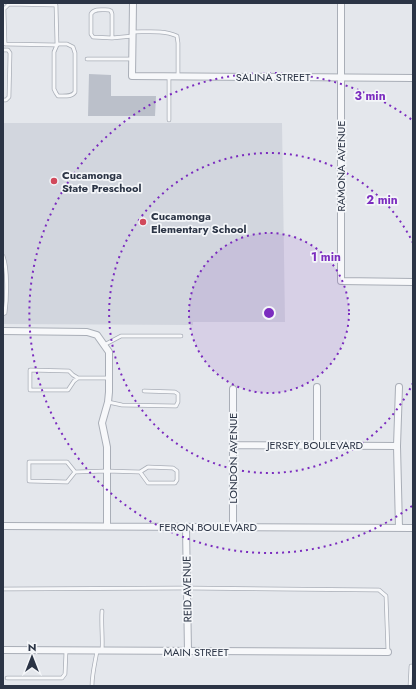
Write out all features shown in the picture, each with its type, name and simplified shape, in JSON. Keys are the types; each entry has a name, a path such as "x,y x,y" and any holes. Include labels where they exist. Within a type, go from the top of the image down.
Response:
{"street":[{"path":"132,59 133,3"},
{"name":"RAMONA AVENUE","path":"341,3 341,281 413,282"},
{"name":"SALINA STREET","path":"132,59 132,76 413,78"},
{"path":"3,331 87,332 97,335 109,352 108,402 102,424 107,447 106,471 108,526"},
{"path":"317,387 317,446"},
{"path":"399,387 397,446 399,528"},
{"name":"LONDON AVENUE","path":"233,389 233,527"},
{"name":"JERSEY BOULEVARD","path":"233,445 397,446"},
{"name":"FERON BOULEVARD","path":"3,526 413,528"},
{"name":"REID AVENUE","path":"186,527 188,652"},
{"name":"MAIN STREET","path":"3,650 388,652"}],"lane":[{"path":"3,100 6,100 9,96 10,53 8,50 4,50 3,10 9,4 56,5 57,45 54,52 54,89 58,96 70,96 75,92 75,54 73,47 67,44 57,45 5,44"},
{"path":"112,38 111,11 94,10 92,12 91,27 92,36 94,37 112,38 133,34 163,33 177,36 178,77"},
{"path":"87,59 132,59"},
{"path":"169,77 169,120"},
{"path":"3,256 5,268 6,305 5,313 3,314"},
{"path":"104,345 121,336 181,336"},
{"path":"78,378 74,380 68,390 30,390 30,370 69,371 78,378 109,378"},
{"path":"108,402 122,405 176,406 178,402 178,394 175,392 144,391"},
{"path":"75,472 67,462 29,462 29,481 67,482 75,472 140,472 148,467 173,468 178,471 178,480 175,483 148,483 140,472"},
{"path":"3,589 187,588 379,590 386,596 388,652"},
{"path":"92,686 92,678 103,638 101,630 102,611"},
{"path":"7,678 62,678 65,674 66,651"},
{"path":"410,686 411,666 413,666"}],"shaded area":[{"name":"Cucamonga Elementary School","path":"3,123 282,123 285,322 193,322 193,325 3,324"}],"building":[{"path":"89,74 111,75 111,96 156,96 155,116 88,116"}],"place":[{"name":"Cucamonga State Preschool","path":"54,181"},
{"name":"Cucamonga Elementary School","path":"143,222"}]}
